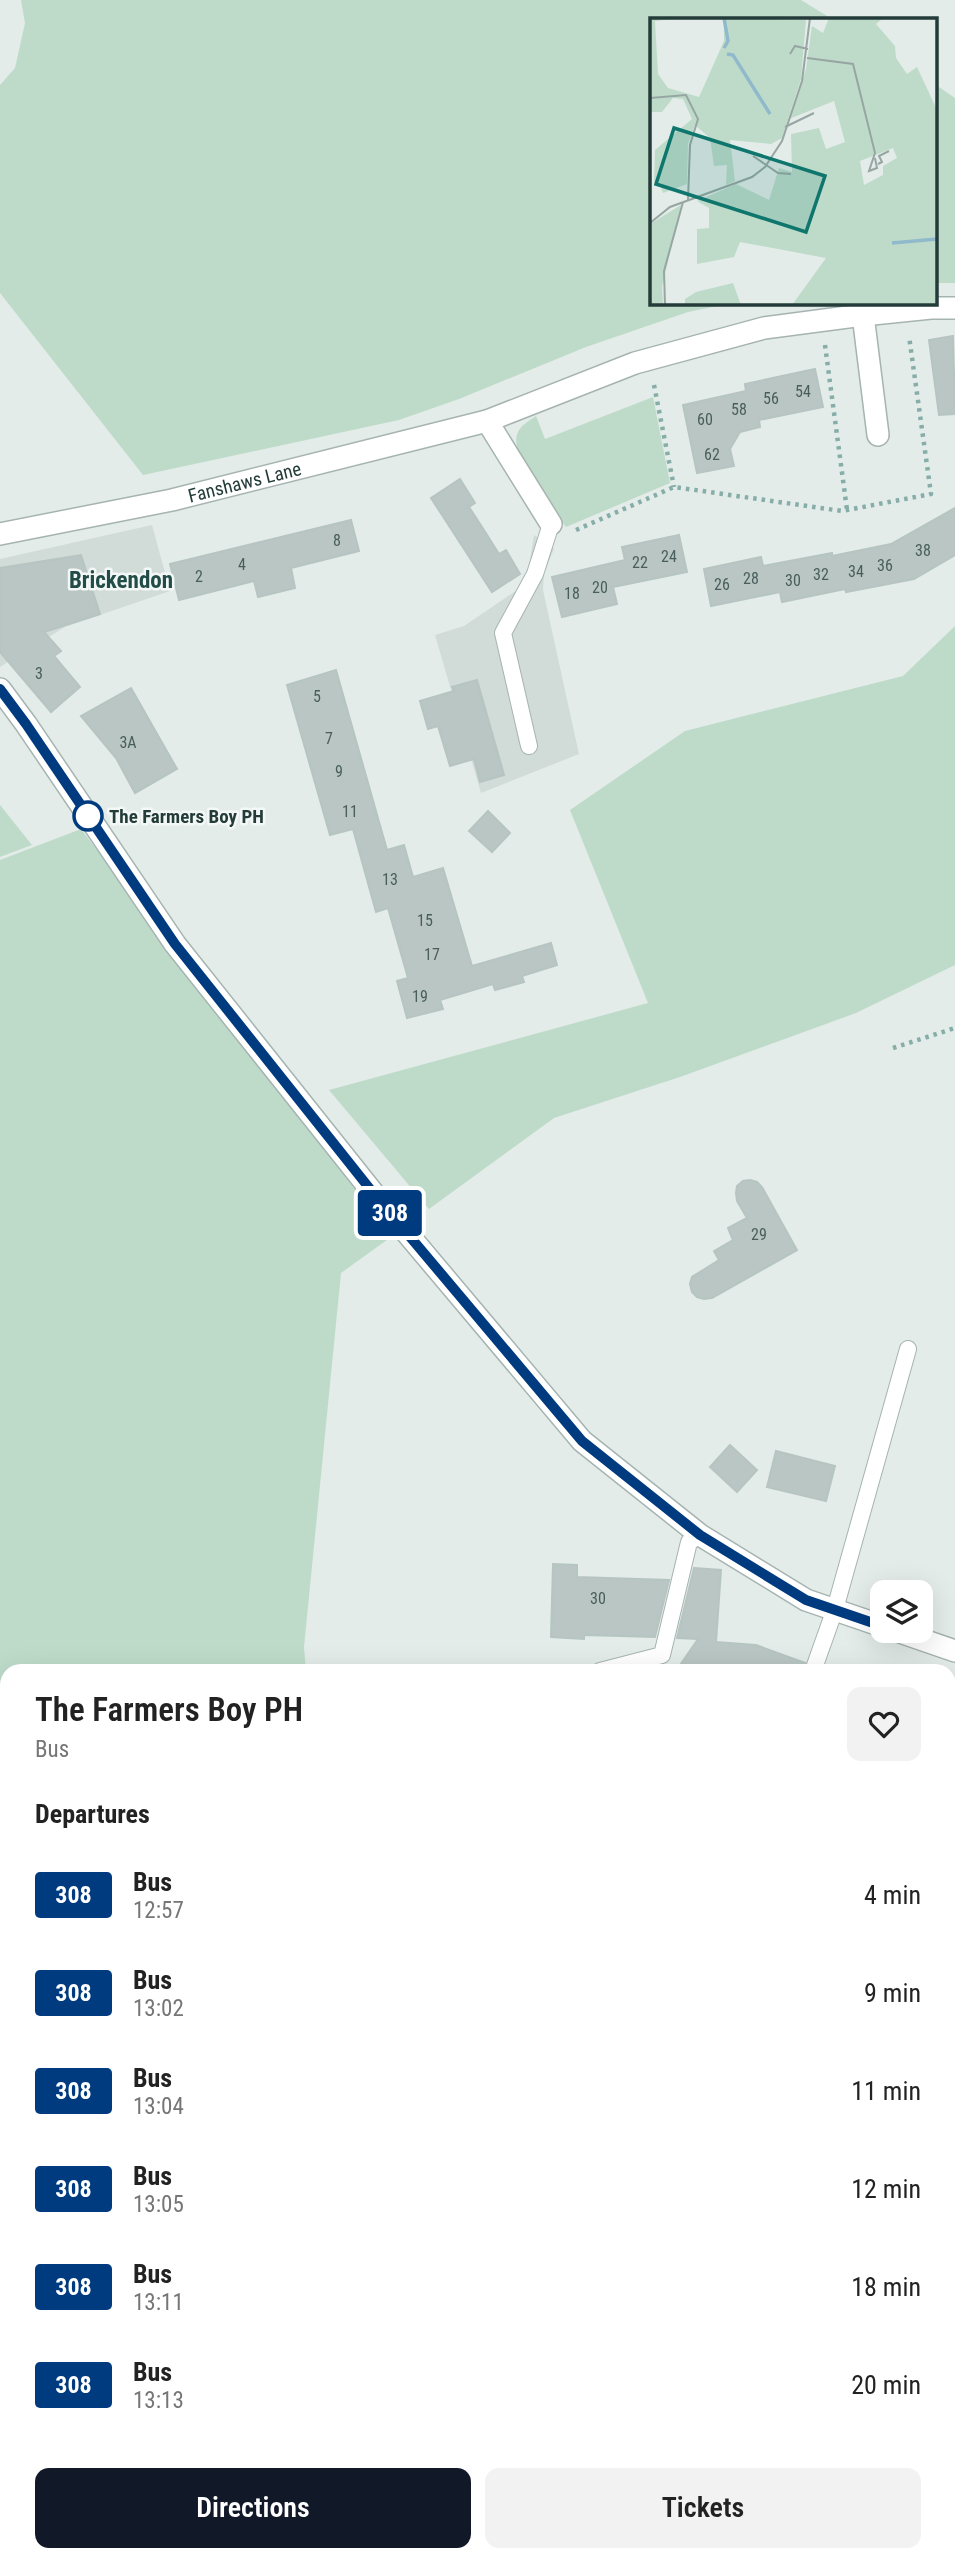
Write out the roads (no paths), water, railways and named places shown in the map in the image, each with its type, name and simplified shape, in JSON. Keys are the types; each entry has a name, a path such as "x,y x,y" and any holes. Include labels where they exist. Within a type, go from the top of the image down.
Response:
{"street":[{"name":"Fanshaws Lane","path":"0,534 172,499 487,421 649,359 764,328 905,310 955,308"},
{"path":"863,315 878,435"},
{"path":"487,421 551,524"},
{"path":"0,689 175,944 374,1194 582,1441 700,1535 806,1600 870,1622"},
{"path":"932,1643 955,1651"}],"lane":[{"path":"529,747 503,633 535,574 551,524"},
{"path":"815,1664 835,1609 908,1349"},
{"path":"644,1664 662,1655 689,1542 700,1535"}],"place":[{"name":"The Farmers Boy PH","path":"88,816"}],"district":[{"name":"Brickendon","path":"121,580"}]}
